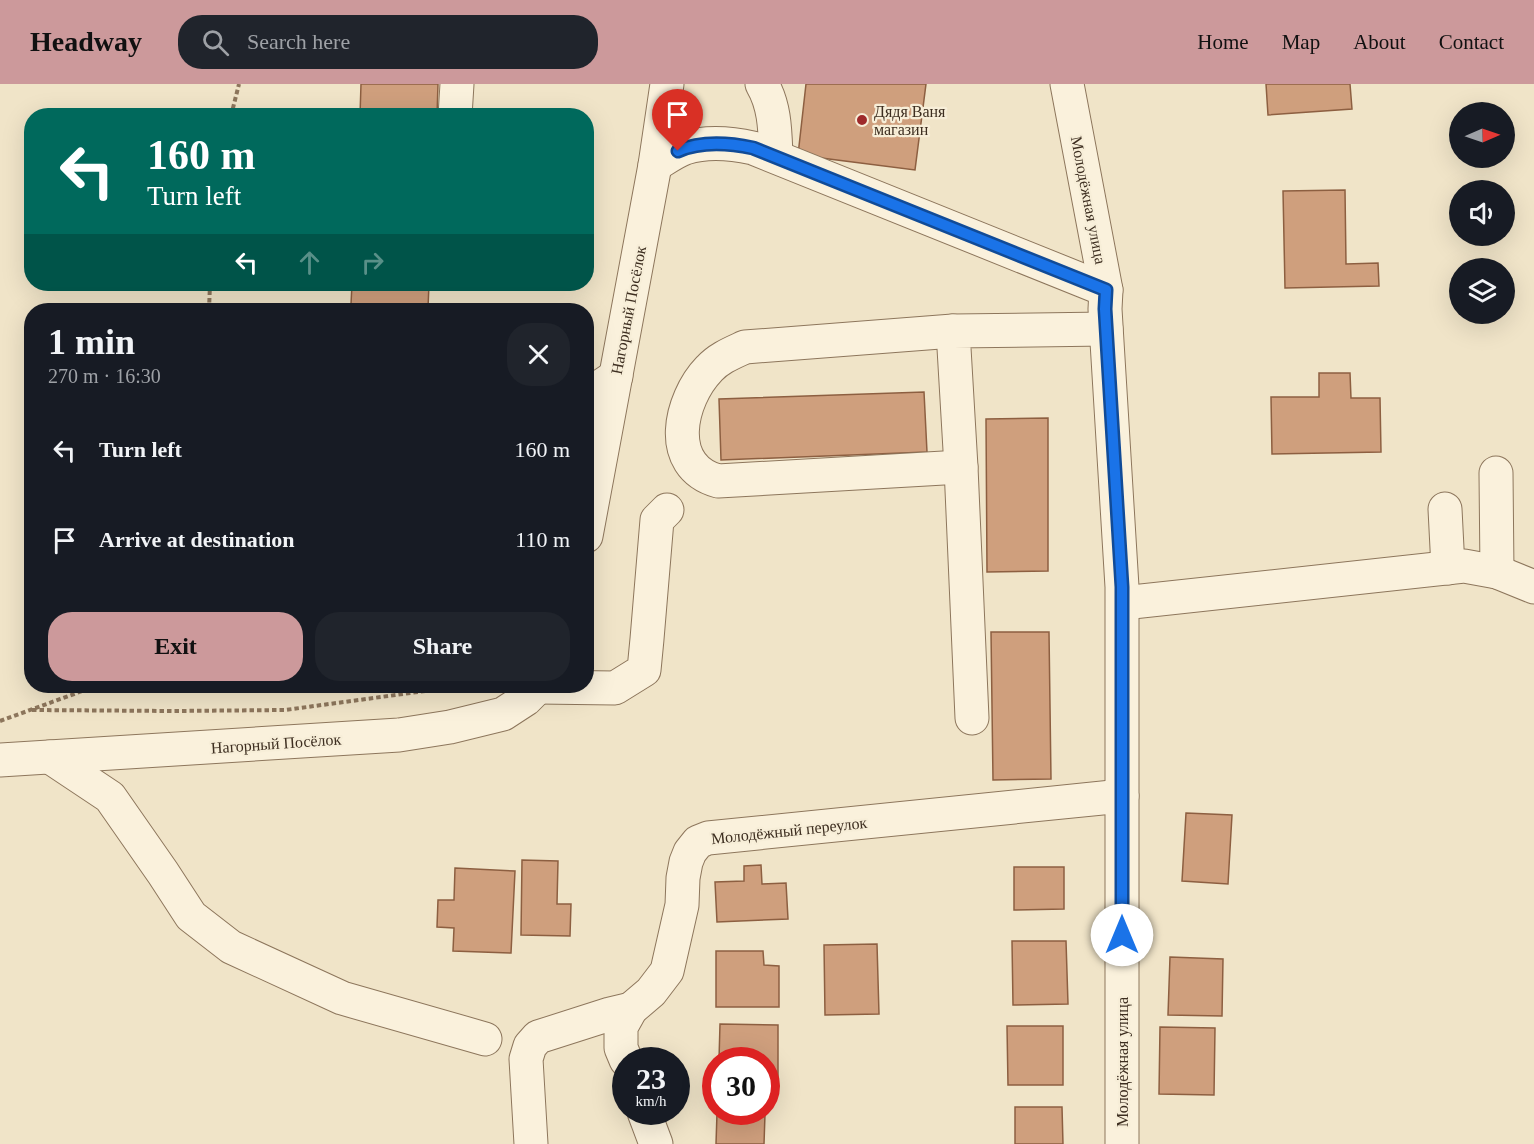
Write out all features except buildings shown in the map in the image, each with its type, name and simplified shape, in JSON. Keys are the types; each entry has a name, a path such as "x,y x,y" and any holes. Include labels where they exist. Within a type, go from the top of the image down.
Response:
{"street":[{"path":"456,108 457,84"},
{"name":"Нагорный Посёлок","path":"594,493 655,165 667,84"},
{"path":"762,84 772,108 776,156"},
{"name":"Молодёжная улица","path":"1067,84 1106,290 1106,329 1123,603 1122,1144"},
{"path":"655,165 684,148 714,144 746,146 776,156 1106,290"},
{"path":"961,467 718,481 704,476 694,468 687,456 683,444 684,413 692,394 710,368 720,359 745,347 953,331 1106,329"},
{"path":"953,331 972,718"},
{"path":"594,391 616,376"},
{"path":"1496,473 1497,572"},
{"path":"1445,508 1448,568"},
{"path":"594,687 615,688 644,670 657,520 667,510"},
{"path":"1123,603 1464,566 1497,572 1534,587"},
{"name":"Нагорный Посёлок","path":"0,760 425,732 502,714 532,693"},
{"path":"50,757 110,798 191,916 231,947 342,998 485,1039"},
{"name":"Молодёжный переулок","path":"621,1047 621,1027 632,1009 651,992 667,971 682,905 686,862 698,842 708,838 1122,796"},
{"path":"531,1144 526,1059 530,1046 538,1037 632,1009"},
{"path":"649,1125 656,1144"}],"path":[{"path":"233,108 239,84"},
{"path":"0,721 77,693"},
{"path":"32,710 285,710 410,693"}],"place":[{"name":"Дядя Ваня магазин","path":"862,120"}],"route":[{"path":"678,151 691,146 714,144 753,148 1106,290 1105,309 1122,587 1122,935"}]}
